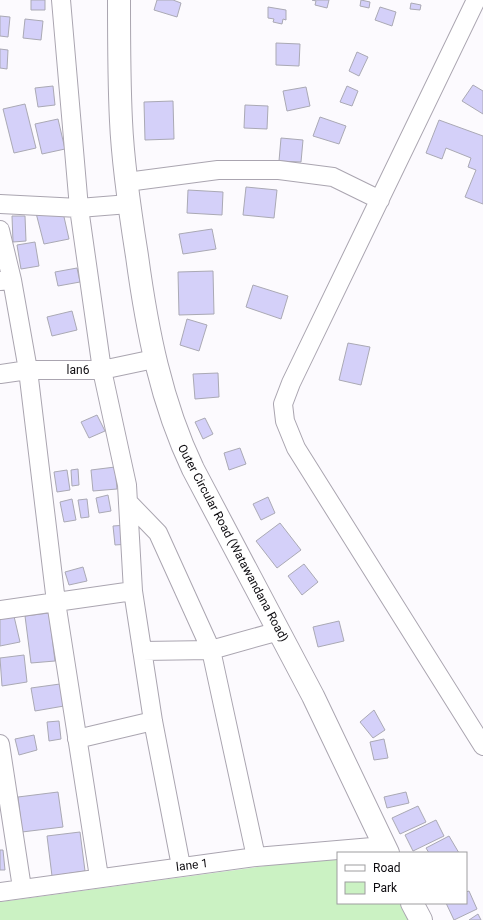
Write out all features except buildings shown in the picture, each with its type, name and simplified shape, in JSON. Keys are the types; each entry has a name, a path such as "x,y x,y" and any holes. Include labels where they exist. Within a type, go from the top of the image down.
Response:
{"main road":[{"name":"Outer Circular Road (Watawandana Road)","path":"119,0 121,122 129,204 145,319 154,359 179,440 210,503 279,630 320,710 386,849"},
{"path":"413,904 421,920"}],"street":[{"path":"61,0 79,208 102,370 127,485 133,591 142,651 153,721 181,866"},
{"path":"473,0 380,200 290,383 284,404 285,421 296,448 483,746"},
{"path":"127,182 218,170 279,170 333,177 380,200"},
{"path":"0,204 79,208 129,204"},
{"path":"0,230 6,280 28,370 56,602 99,877"},
{"name":"lan6","path":"0,374 28,370 102,370 154,359"},
{"path":"128,502 158,533 211,650 256,857"},
{"path":"0,610 133,591"},
{"path":"142,651 211,650 279,630"},
{"path":"77,738 153,721"},
{"path":"0,744 22,888"},
{"name":"lane 1","path":"337,852 386,849"},
{"name":"lane 1","path":"0,892 99,877 256,857 337,852"}],"green space":[{"path":"337,856 337,904 401,904 409,920 0,920 0,902"}]}
